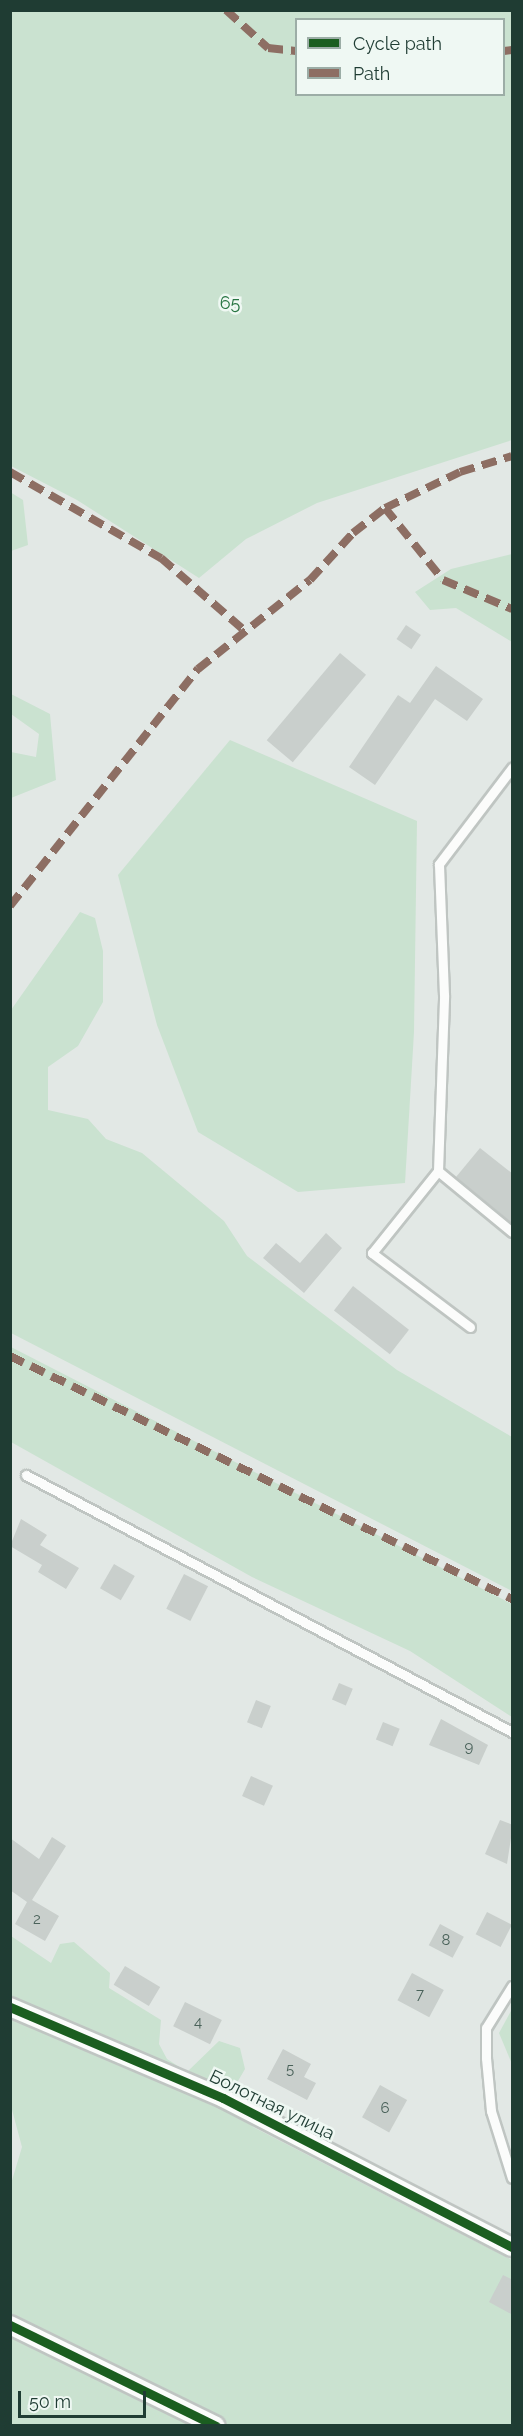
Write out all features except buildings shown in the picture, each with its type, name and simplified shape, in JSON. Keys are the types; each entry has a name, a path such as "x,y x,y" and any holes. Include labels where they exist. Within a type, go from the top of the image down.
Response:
{"street":[{"name":"Болотная улица","path":"10,2007 223,2098 513,2247"},
{"path":"10,2325 216,2426"}],"lane":[{"path":"470,1327 372,1253 438,1171 444,995 439,864 512,769"},
{"path":"438,1171 513,1232"},
{"path":"26,1475 513,1732"},
{"path":"513,1986 486,2028 491,2111 513,2178"}],"green space":[{"name":"65","path":"10,11 512,11 512,440 317,503 246,539 199,578 77,500 11,466"},
{"path":"10,492 23,500 28,545 11,551"},
{"path":"512,554 512,642 456,608 430,610 415,592 451,569"},
{"path":"11,694 50,714 56,780 11,798 11,752 36,757 39,734 11,714"},
{"path":"230,740 417,821 414,1032 405,1183 298,1192 198,1132 157,1025 118,875"},
{"path":"80,912 95,918 103,951 103,1002 78,1046 48,1067 48,1110 88,1119 106,1139 142,1153 224,1221 247,1256 397,1370 512,1437 512,1591 11,1333 11,1010"},
{"path":"11,1347 512,1604 512,1717 410,1651 252,1577 11,1442"},
{"path":"11,1936 51,1963 60,1944 74,1942 110,1973 109,1988 161,2020 159,2044 167,2059 187,2072 219,2041 240,2048 245,2069 231,2093 253,2127 512,2260 512,2425 228,2425 11,2318 10,2187 22,2147 11,2106"},
{"path":"512,2009 512,2064 499,2033"},
{"path":"11,2334 195,2425 11,2425"}],"marked path":[{"path":"226,10 268,48 295,51"},
{"path":"505,51 512,50"},
{"path":"10,906 198,669 310,580 353,533 385,508 460,472 512,456"},
{"path":"10,472 161,558 246,632"},
{"path":"385,508 443,580 512,609"},
{"path":"10,1356 512,1599"}],"cycle path":[{"path":"10,2007 223,2098 512,2247"},
{"path":"10,2325 216,2426"}]}
